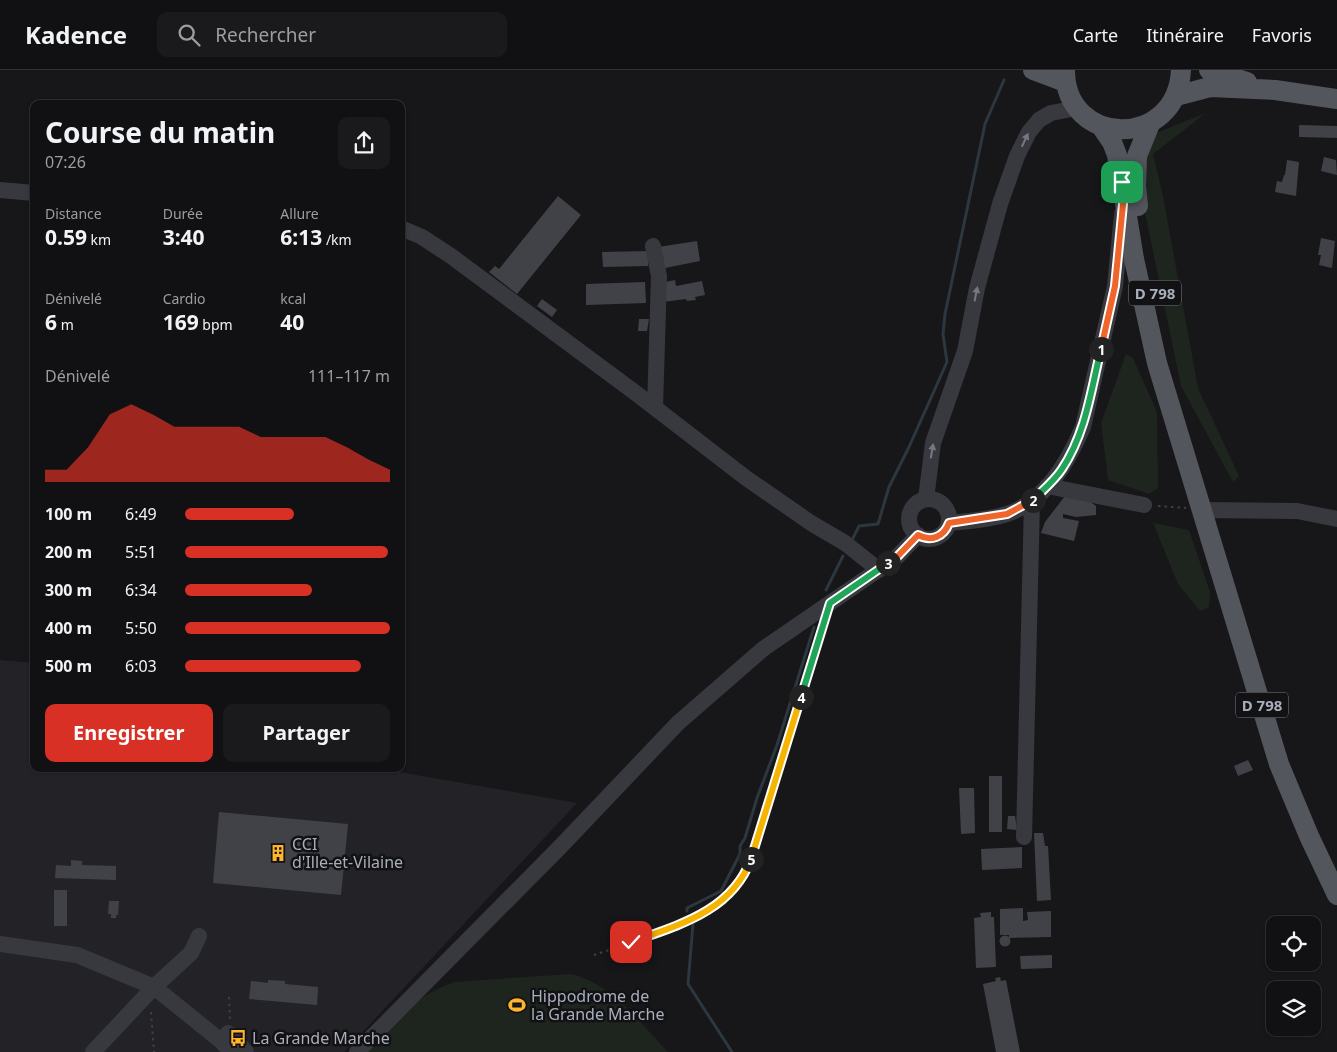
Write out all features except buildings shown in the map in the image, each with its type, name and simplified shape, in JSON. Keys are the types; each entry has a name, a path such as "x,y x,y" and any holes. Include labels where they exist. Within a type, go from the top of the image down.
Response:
{"main road":[{"path":"1033,70 1065,76 1070,96 1077,108 1088,119 1101,126 1117,130 1134,129 1150,124 1169,108 1176,96 1181,70"},
{"path":"1209,70 1275,90"},
{"path":"1176,96 1210,87 1275,90 1337,99"},
{"name":"D 798","path":"1150,124 1137,156 1136,186 1140,220 1176,388 1194,509 1279,764 1309,836 1337,895"},
{"name":"D 798","path":"1101,126 1112,142 1117,155 1134,259 1157,363 1188,464"}],"street":[{"path":"926,499 933,443 965,352 980,279 1000,204 1018,156 1028,132 1039,120 1051,113 1077,108"},
{"path":"0,190 30,193"},
{"path":"949,523 1007,514 1032,502 1061,470 1074,448 1083,427 1115,286 1124,194"},
{"path":"405,230 422,237 451,256 746,478 811,524 845,543 879,570"},
{"path":"652,246 659,276 655,408"},
{"path":"1047,486 1144,505"},
{"path":"926,499 941,502 948,510 949,523 943,533 935,538 924,538 918,535 910,526 910,512 919,501 926,499"},
{"path":"1024,838 1032,502"},
{"path":"1194,509 1297,511 1337,519"},
{"path":"357,1052 678,723 763,649 897,557 918,535"},
{"path":"93,1052 154,987 191,953 200,936"},
{"path":"0,944 78,956 154,987 232,1052"},
{"path":"190,1017 225,1031 246,1052"}],"path":[{"path":"1144,505 1194,509"},
{"path":"594,955 669,929 704,914 720,904 734,889 749,864 760,833 830,603"},
{"path":"154,987 150,1016 154,1052"},
{"path":"225,1031 231,1017 228,1006 229,997"}],"shaded area":[{"path":"1206,113 1153,154 1163,196 1198,388 1239,476 1233,482 1181,386 1143,203 1143,145 1151,135"},
{"path":"1126,354 1133,358 1157,412 1158,488 1149,494 1108,480 1101,423"},
{"path":"1153,523 1189,530 1210,592 1209,607 1200,611 1178,584"},
{"path":"0,660 30,663 30,772 399,772 577,803 344,1052 0,1052"},
{"name":"Hippodrome de la Grande Marche","path":"571,974 600,986 613,995 668,1052 367,1052 406,1011 428,994 441,987 455,982"}],"waterway":[{"path":"853,538 859,526 878,524 889,487 947,362 943,334 945,314 985,124 1004,80"},
{"path":"826,590 843,556"},
{"path":"687,911 687,908 721,891 740,854 740,846 745,838 757,798 777,745 814,627"},
{"path":"693,924 688,984 732,1052"}],"place":[{"name":"CCI d'Ille-et-Vilaine","path":"278,853"},
{"name":"Hippodrome de la Grande Marche","path":"517,1005"},
{"name":"La Grande Marche","path":"238,1038"}],"route":[{"path":"631,942 669,929 704,914 720,904 734,889 749,864 830,603 897,557 918,535 928,539 935,538 948,528 949,523 979,520 1007,514 1032,502 1061,470 1074,448 1083,427 1115,286 1124,194 1122,182"}]}
